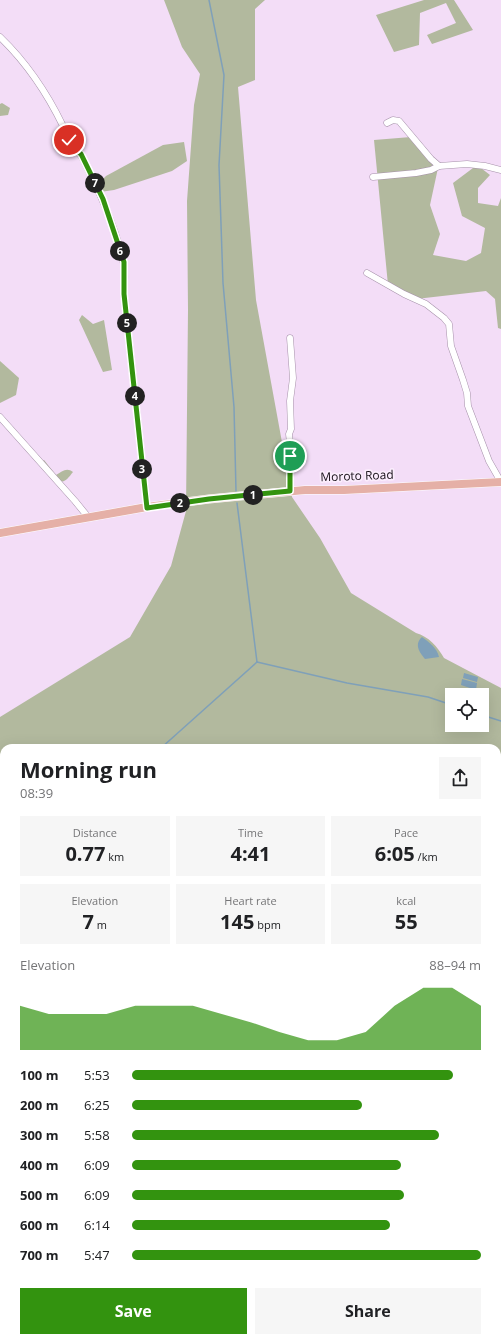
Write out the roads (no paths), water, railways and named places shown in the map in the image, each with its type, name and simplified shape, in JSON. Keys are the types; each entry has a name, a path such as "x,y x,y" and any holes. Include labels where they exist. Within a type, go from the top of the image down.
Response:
{"main road":[{"name":"Moroto Road","path":"0,533 88,517 209,499 290,491 501,482"}],"street":[{"path":"0,37 15,51 28,67 64,126 70,144 81,154 103,199 116,236 124,262 124,294 147,508"},
{"path":"387,123 393,120 399,121 431,159 439,166"},
{"path":"373,177 416,173 431,170 439,166 476,164 501,170"},
{"path":"366,273 404,294 426,304 444,318 449,324 451,346 465,387 468,406 488,461 501,482"},
{"path":"290,338 293,378 290,401 291,430 289,434 290,491"},
{"path":"0,417 88,517"}],"water":[{"path":"422,637 435,648 439,657 425,659 418,648 418,642"},
{"path":"464,673 478,677 477,682 463,678"},
{"path":"462,679 477,683 476,688 470,688 461,685"}],"waterway":[{"path":"209,0 224,75 219,165 223,283 234,407 236,491"},
{"path":"237,503 257,662"},
{"path":"257,662 347,683 428,697 445,703"},
{"path":"165,744 257,662"},
{"path":"489,717 501,721"}]}
